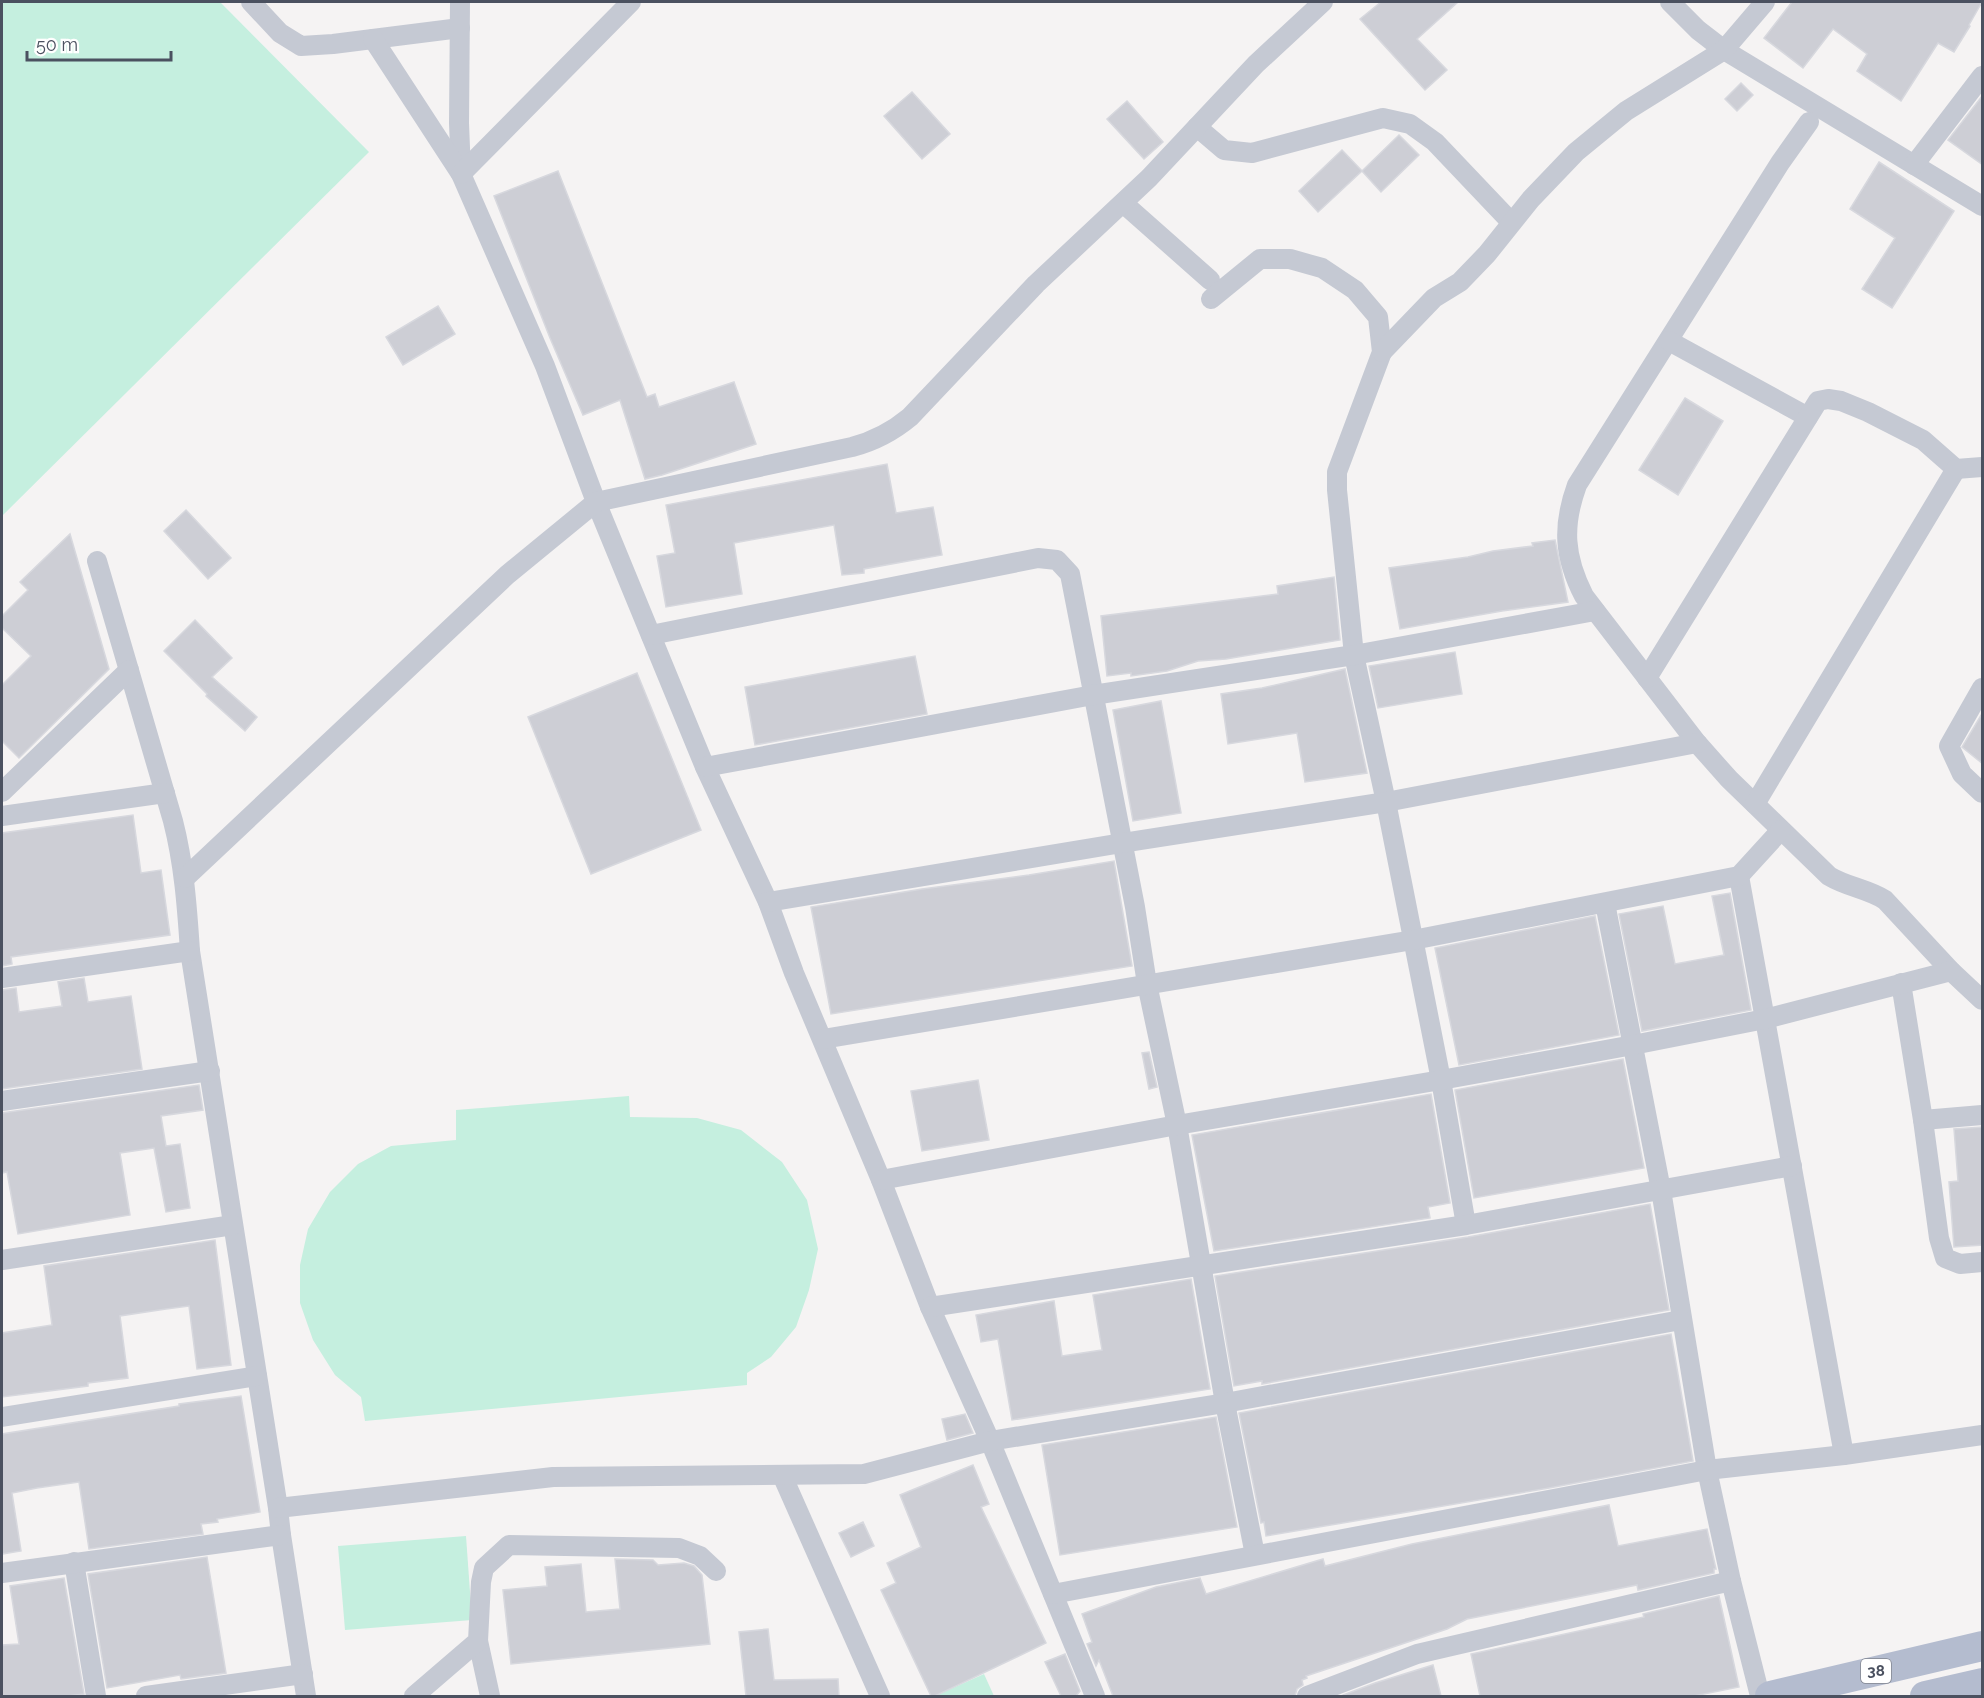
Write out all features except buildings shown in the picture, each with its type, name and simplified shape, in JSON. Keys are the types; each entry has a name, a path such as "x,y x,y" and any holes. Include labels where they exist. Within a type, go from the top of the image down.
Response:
{"main road":[{"name":"38","path":"1770,1696 1983,1646"},
{"path":"1925,1696 1983,1683"}],"street":[{"path":"251,2 280,33 301,46 460,28"},
{"path":"460,2 461,174"},
{"path":"461,174 631,2"},
{"path":"185,878 507,575 596,502 852,447 883,436 910,417 1036,284 1123,203 1256,64 1323,2"},
{"path":"1670,2 1698,30 1724,50 1980,203"},
{"path":"1466,1225 1441,1080 1386,802 1354,655 1337,472 1382,352 1434,298 1460,282 1487,254 1511,222 1576,152 1626,111 1724,50 1765,2"},
{"path":"373,39 461,174 544,366 596,502 705,767 768,902 794,973 881,1180 930,1307 990,1441 1095,1696"},
{"path":"1914,165 1983,76"},
{"path":"1197,127 1224,150 1252,153 1383,118 1410,124 1435,142 1511,222"},
{"path":"1809,122 1780,163 1577,485 1570,503 1567,522 1566,541 1569,560 1584,596 1696,743 1729,779 1829,876 1844,884 1878,895 1885,900 1951,971 1983,1000"},
{"path":"1123,203 1211,289 1260,259 1290,259 1322,268 1355,290 1378,317 1382,352"},
{"path":"1669,341 1808,417"},
{"path":"1647,678 1818,401 1828,399 1841,401 1868,412 1923,440 1956,469 1983,467"},
{"path":"1755,804 1956,469"},
{"path":"651,635 1038,558 1057,560 1070,574 1135,907 1147,984 1177,1125 1225,1403 1255,1555"},
{"path":"97,561 180,849 185,878 190,951 306,1696"},
{"path":"705,767 1093,695 1354,655 1595,611"},
{"path":"2,792 129,670"},
{"path":"1983,688 1949,746 1962,774 1983,793"},
{"path":"768,902 1386,802 1696,743"},
{"path":"2,816 165,793"},
{"path":"823,1039 1413,940 1739,876 1781,830"},
{"path":"1739,876 1844,1455"},
{"path":"1605,903 1661,1190 1707,1470 1731,1581 1760,1696"},
{"path":"2,978 190,951"},
{"path":"881,1180 1177,1125 1634,1045 1764,1019 1951,971"},
{"path":"1901,983 1939,1238 1945,1258 1960,1264 1983,1262"},
{"path":"2,1101 210,1071"},
{"path":"1923,1120 1983,1115"},
{"path":"930,1307 1466,1225 1792,1166"},
{"path":"2,1260 233,1225"},
{"path":"278,1508 553,1477 864,1474 990,1441 1225,1403 1681,1320"},
{"path":"2,1417 257,1376"},
{"path":"1053,1594 1707,1470 1844,1455 1983,1435"},
{"path":"782,1475 880,1696"},
{"path":"2,1573 281,1535"},
{"path":"490,1696 478,1641 481,1582 484,1568 509,1545 679,1548 699,1556 716,1571"},
{"path":"74,1562 96,1696"},
{"path":"1307,1696 1417,1654 1731,1581"},
{"path":"414,1696 478,1641"},
{"path":"146,1696 303,1674"}],"green space":[{"path":"2,2 220,2 369,152 2,516"},
{"path":"629,1096 630,1117 697,1118 741,1130 782,1162 807,1200 818,1249 809,1290 796,1327 771,1357 747,1373 747,1385 365,1421 361,1397 335,1375 313,1340 300,1303 300,1265 308,1229 330,1192 358,1164 391,1146 456,1140 456,1110"},
{"path":"466,1536 472,1620 345,1630 338,1546"},
{"path":"984,1674 994,1696 935,1696"}]}
